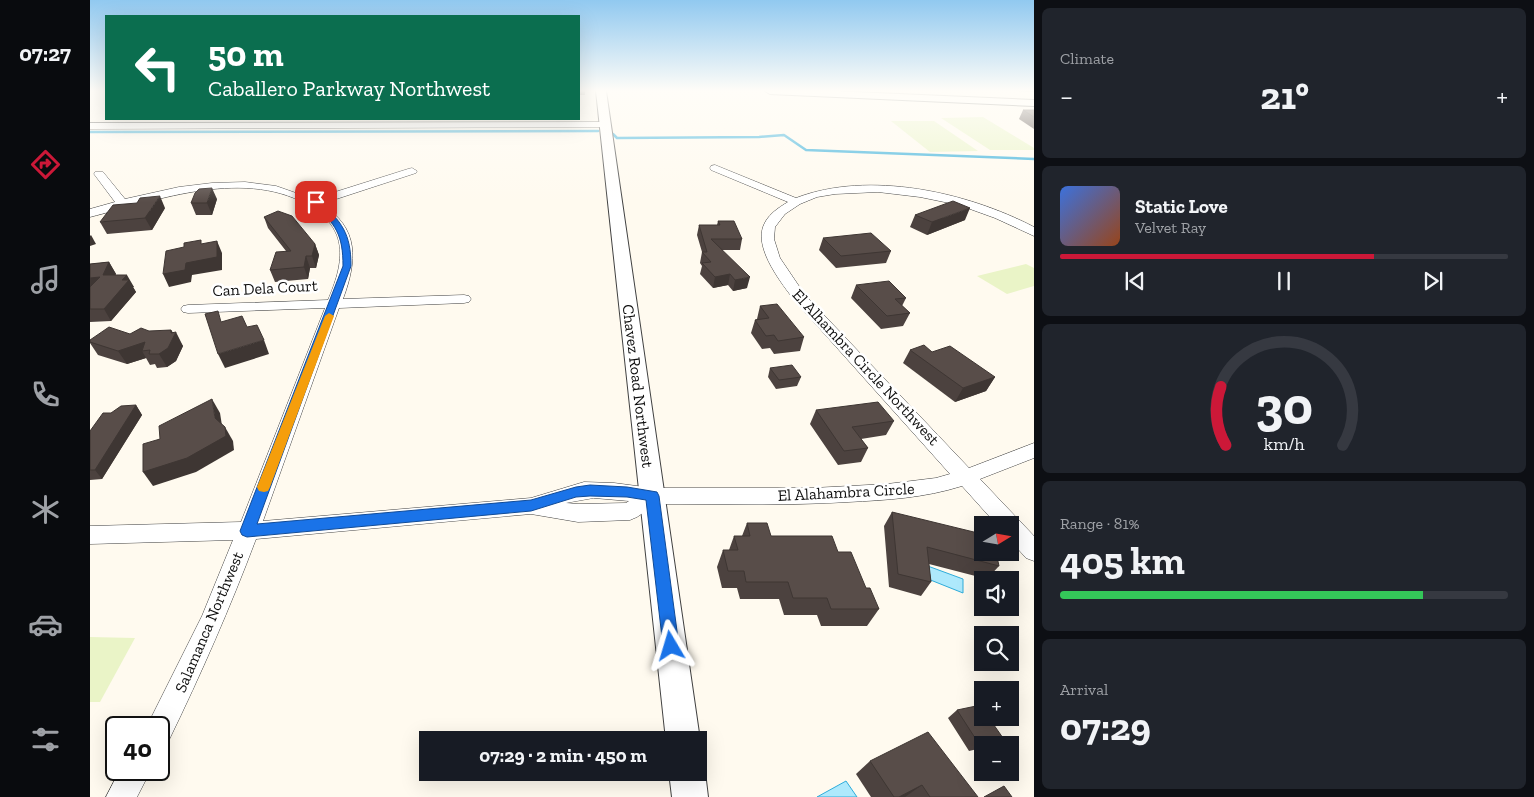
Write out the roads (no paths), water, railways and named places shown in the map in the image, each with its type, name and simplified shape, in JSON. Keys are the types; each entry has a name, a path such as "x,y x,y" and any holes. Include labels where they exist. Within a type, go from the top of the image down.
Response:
{"street":[{"name":"Chavez Road Northwest","path":"604,128 682,731"},
{"path":"716,168 795,201"},
{"path":"316,202 412,172"},
{"path":"99,174 122,203"},
{"name":"Salamanca Northwest","path":"90,213 122,203 187,190 233,186 272,189 316,202 332,217 342,231 347,248 347,266 335,302 230,578 204,641 166,716"},
{"name":"El Alhambra Circle Northwest","path":"1034,232 983,210 940,197 849,189 795,201 773,220 768,228 768,240 784,276 800,298 1034,551"},
{"name":"Can Dela Court","path":"188,309 335,302 464,299"},
{"name":"El Alahambra Circle","path":"90,535 247,531 531,506 576,492 590,490 627,492 652,496 813,496 887,492 936,486 1034,450"},
{"path":"122,797 130,781"},
{"path":"688,781 690,797"}],"water":[{"path":"925,565 963,579 963,593 923,577"},
{"path":"846,781 857,797 817,797"}],"waterway":[{"path":"90,132 598,131"},
{"path":"613,134 617,138 759,137 784,135 806,150 1034,159"}]}
